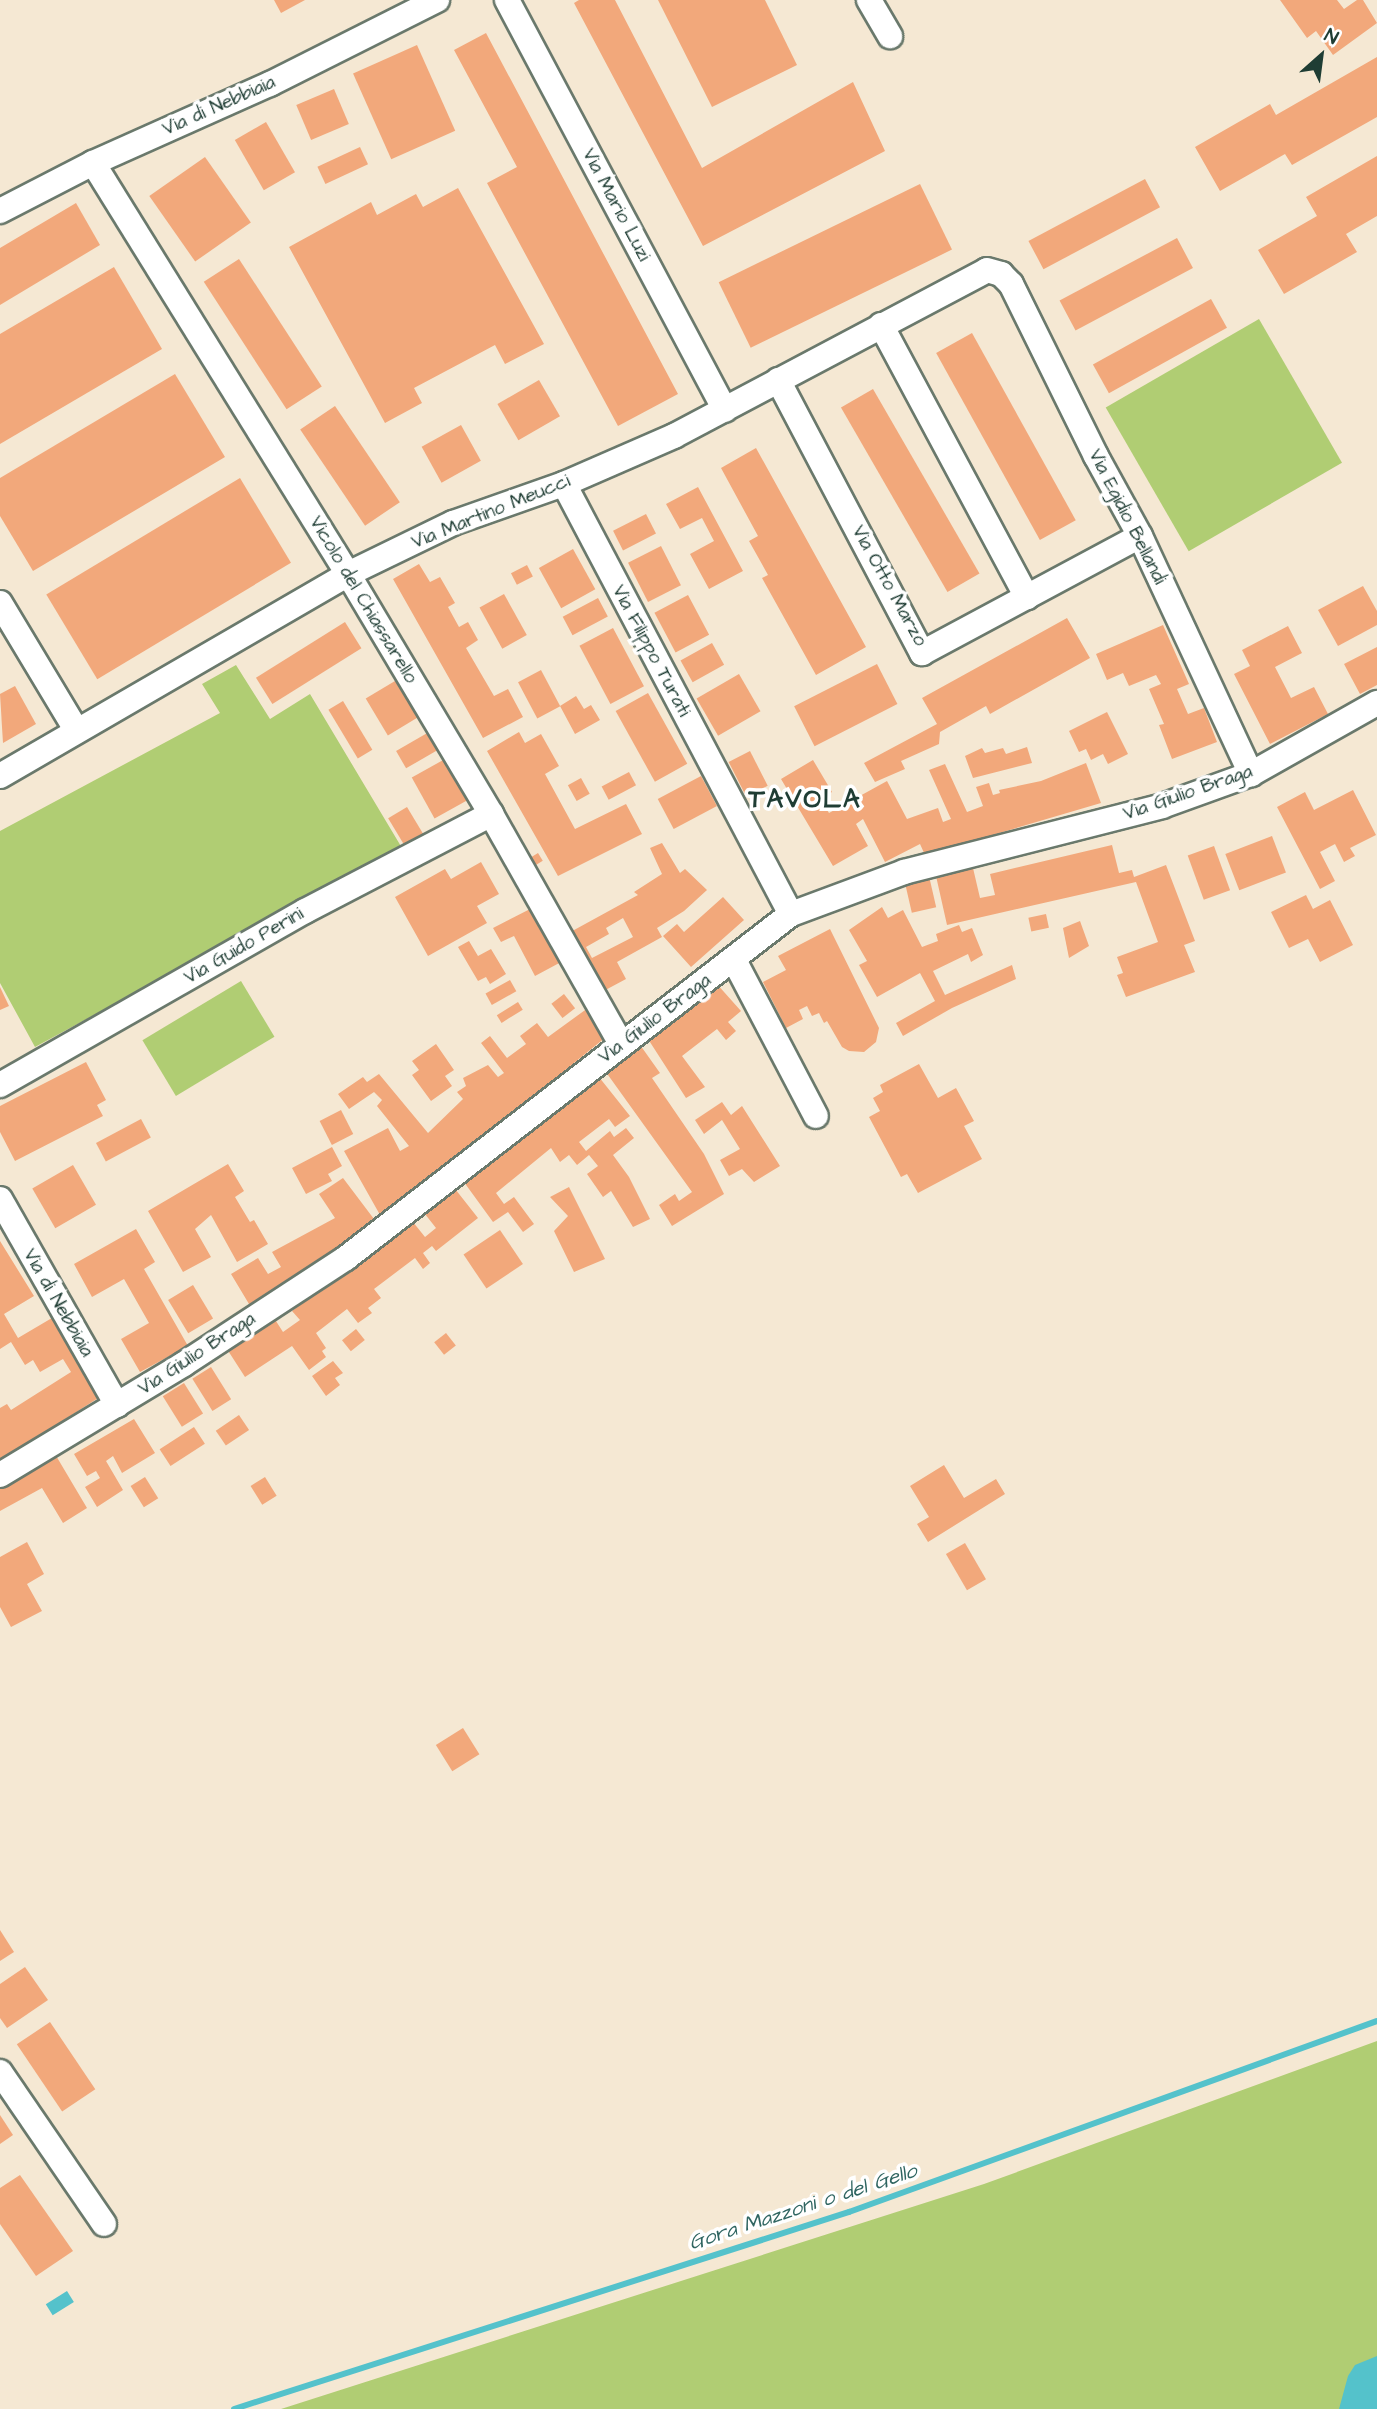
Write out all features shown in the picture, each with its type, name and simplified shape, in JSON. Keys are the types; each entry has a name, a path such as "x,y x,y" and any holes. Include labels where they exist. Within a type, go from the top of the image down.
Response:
{"street":[{"name":"Via di Nebbiaia","path":"0,211 93,163 270,84 437,0"},
{"name":"Via Mario Luzi","path":"507,0 725,410"},
{"path":"869,0 890,36"},
{"name":"Vicolo del Chiassarello","path":"93,163 348,573 491,814 621,1044"},
{"name":"Via Martino Meucci","path":"0,776 348,573 453,523 564,484 674,436 970,276 992,270"},
{"name":"Via Egidio Bellandi","path":"992,270 1011,284 1140,536 1251,774"},
{"path":"881,325 1027,597"},
{"name":"Via Otto Marzo","path":"778,380 922,653 1140,536"},
{"name":"Via Filippo Turati","path":"564,484 791,914"},
{"path":"0,603 77,731"},
{"name":"Via Giulio Braga","path":"0,1475 117,1405 346,1258 791,914 904,872 1162,806 1251,774 1377,703"},
{"name":"Via Guido Perini","path":"0,1085 305,911 491,814"},
{"path":"734,960 816,1116"},
{"name":"Via di Nebbiaia","path":"0,1199 117,1405"},
{"path":"0,2072 104,2224"}],"green space":[{"path":"1259,319 1342,463 1189,551 1106,408"},
{"path":"236,665 270,719 310,694 402,848 35,1047 0,983 0,831 220,713 202,684"},
{"path":"241,981 274,1037 176,1096 142,1040"},
{"path":"1377,2041 1377,2409 281,2409 984,2184"}],"water":[{"path":"67,2291 74,2302 53,2315 46,2304"},
{"path":"1377,2356 1377,2409 1339,2409 1348,2376 1355,2365"}],"building":[{"path":"274,0 305,0 281,13"},
{"path":"579,0 615,0 702,168 853,82 885,151 703,246 574,3"},
{"path":"658,0 765,0 797,65 712,107"},
{"path":"1280,0 1337,0 1344,9 1357,0 1363,0 1377,23 1333,55 1316,31 1307,38"},
{"path":"486,33 678,394 618,426 487,183 517,167 454,50"},
{"path":"417,45 455,131 391,159 353,73"},
{"path":"1377,57 1377,117 1292,165 1285,154 1220,191 1195,147 1270,104 1276,115"},
{"path":"334,89 349,124 311,140 296,105"},
{"path":"266,122 295,172 264,190 235,140"},
{"path":"360,147 368,164 325,184 317,167"},
{"path":"1377,156 1377,216 1346,234 1357,252 1284,294 1258,250 1317,216 1306,197"},
{"path":"205,157 251,223 195,262 149,196"},
{"path":"1145,179 1160,207 1043,269 1028,241"},
{"path":"920,184 952,250 751,348 719,282"},
{"path":"458,188 544,344 505,364 495,345 414,388 422,403 385,423 289,247 371,202 377,215 416,194 423,207"},
{"path":"76,203 100,245 0,305 0,248"},
{"path":"1177,238 1193,268 1076,330 1060,300"},
{"path":"239,259 322,386 287,409 204,282"},
{"path":"114,267 162,349 0,444 0,334"},
{"path":"1211,299 1227,328 1109,393 1093,364"},
{"path":"972,333 1076,520 1040,540 936,353"},
{"path":"175,374 225,457 33,571 0,516 0,478"},
{"path":"539,380 560,416 518,440 497,404"},
{"path":"873,389 980,573 947,592 841,408"},
{"path":"335,406 400,502 365,526 300,429"},
{"path":"461,425 481,461 442,483 422,447"},
{"path":"756,448 866,647 816,675 762,578 768,575 749,541 758,536 721,468"},
{"path":"240,478 291,563 97,679 46,594"},
{"path":"698,487 743,571 709,589 690,554 714,541 702,518 680,529 666,504"},
{"path":"646,514 656,534 623,550 613,531"},
{"path":"661,546 681,585 648,602 628,563"},
{"path":"573,549 595,589 561,608 539,568"},
{"path":"419,564 430,582 440,577 455,603 448,607 459,627 468,622 478,640 466,648 494,696 508,689 523,717 483,738 393,579"},
{"path":"527,565 533,577 517,585 511,573"},
{"path":"1363,586 1377,611 1377,625 1338,646 1318,610"},
{"path":"504,594 527,635 502,649 480,608"},
{"path":"688,595 709,635 676,653 654,613"},
{"path":"598,598 608,617 573,635 563,617"},
{"path":"1067,618 1090,658 990,714 986,706 940,732 939,744 901,761 905,769 875,782 864,763 937,724 922,698"},
{"path":"345,622 361,648 272,704 256,678"},
{"path":"1163,625 1189,684 1177,689 1188,714 1204,708 1217,742 1172,759 1159,725 1164,724 1149,689 1161,684 1156,675 1129,686 1123,673 1107,680 1096,654"},
{"path":"1288,626 1302,653 1275,667 1291,698 1314,687 1328,714 1270,744 1234,674 1250,666 1242,650"},
{"path":"613,628 644,686 610,704 579,646"},
{"path":"712,643 724,665 693,682 681,660"},
{"path":"1377,647 1377,685 1360,694 1344,664"},
{"path":"877,664 897,704 815,746 794,706"},
{"path":"541,670 560,706 537,718 518,682"},
{"path":"739,674 761,711 718,736 697,698"},
{"path":"400,678 422,715 388,735 366,699"},
{"path":"15,686 36,724 3,743 0,694"},
{"path":"648,693 687,764 655,782 616,711"},
{"path":"576,696 584,709 591,705 600,720 575,734 560,706"},
{"path":"343,701 372,750 358,759 328,710"},
{"path":"1107,712 1128,754 1108,764 1103,754 1091,760 1086,749 1079,752 1069,731"},
{"path":"429,732 439,749 406,768 396,751"},
{"path":"519,732 525,743 541,734 559,766 545,774 575,829 626,804 642,834 558,876 487,751"},
{"path":"1027,747 1032,763 973,778 965,756 982,748 985,753 1003,748 1006,754"},
{"path":"750,751 768,786 746,797 729,762"},
{"path":"445,759 468,800 435,819 412,777"},
{"path":"813,760 832,792 820,799 829,813 887,781 907,819 938,808 943,822 951,819 929,770 945,764 967,812 983,806 976,787 989,783 993,795 1000,793 999,790 1041,781 1086,763 1101,803 925,855 920,844 885,862 863,819 856,824 868,846 833,866 781,779"},
{"path":"629,772 636,785 609,800 602,787"},
{"path":"701,776 717,806 674,829 658,799"},
{"path":"581,778 590,794 577,801 568,785"},
{"path":"1353,790 1376,835 1350,848 1355,856 1344,862 1335,844 1320,852 1335,881 1320,889 1277,807 1305,792 1314,810"},
{"path":"407,807 424,835 405,847 388,818"},
{"path":"1272,836 1286,872 1239,890 1225,854"},
{"path":"662,843 680,873 685,869 707,890 684,911 657,928 662,937 617,962 626,979 598,994 565,935 638,895 634,892 662,874 650,848","holes":["623,918 633,937 592,958 586,947 609,934 606,928"]},
{"path":"1112,845 1119,873 1132,870 1134,877 1166,865 1195,941 1184,945 1195,972 1126,997 1117,975 1123,973 1117,957 1158,942 1136,882 947,925 936,876 973,868 980,898 995,895 990,874"},
{"path":"1214,846 1230,890 1204,900 1188,856"},
{"path":"538,853 543,861 533,866 529,859"},
{"path":"481,862 499,894 477,906 487,923 428,956 395,897 445,869 451,879"},
{"path":"929,876 936,907 912,913 905,882"},
{"path":"1306,895 1313,909 1330,900 1353,945 1320,962 1308,939 1289,948 1271,912"},
{"path":"723,897 744,920 691,967 663,936 677,924 684,932"},
{"path":"534,907 563,961 535,976 514,936 501,942 493,928"},
{"path":"882,907 888,918 903,910 922,947 938,941 936,934 959,925 962,932 972,928 983,955 971,962 968,954 933,971 945,995 1012,965 1016,979 952,1008 903,1036 896,1023 935,1001 920,973 877,997 859,965 867,961 849,930"},
{"path":"1046,914 1049,928 1031,931 1028,918"},
{"path":"1080,921 1089,946 1069,958 1063,928"},
{"path":"830,929 879,1028 876,1042 864,1052 849,1051 842,1047 827,1021 824,1023 819,1013 812,1016 807,1006 799,1010 803,1019 786,1028 763,982 786,970 778,956"},
{"path":"469,941 478,956 491,949 506,974 490,984 486,977 478,981 458,947"},
{"path":"510,980 516,991 492,1005 486,994"},
{"path":"716,983 741,1011 728,1022 736,1031 726,1040 717,1029 682,1056 705,1087 686,1098 648,1039"},
{"path":"0,987 9,1006 0,1010"},
{"path":"564,994 575,1008 562,1018 551,1004"},
{"path":"518,1002 523,1010 502,1023 497,1015"},
{"path":"592,1005 611,1033 441,1171 384,1222 344,1151 388,1128 400,1151 409,1146 377,1106 382,1100 374,1092 349,1109 338,1094 363,1077 367,1082 379,1074 428,1133 463,1099 457,1092 466,1086 463,1078 488,1065 498,1077 504,1073 481,1043 490,1036 507,1058 526,1044 520,1036 537,1023 548,1037"},
{"path":"638,1042 660,1073 652,1078 704,1154 724,1194 672,1226 659,1205 675,1194 679,1201 692,1192 603,1068"},
{"path":"436,1044 454,1070 445,1076 452,1086 431,1101 412,1075 419,1070 412,1061"},
{"path":"86,1062 106,1100 97,1105 103,1116 15,1161 0,1132 0,1106"},
{"path":"919,1064 938,1098 956,1088 974,1121 964,1126 982,1159 918,1193 907,1174 901,1177 869,1117 880,1111 873,1098 883,1092 880,1085"},
{"path":"595,1072 630,1116 615,1127 609,1119 579,1142 586,1151 610,1131 614,1137 626,1128 634,1138 613,1155 629,1177 650,1219 633,1227 611,1191 603,1197 587,1174 598,1166 589,1155 577,1165 569,1155 560,1162 551,1148 496,1193 504,1204 514,1197 534,1224 523,1232 508,1212 493,1222 461,1178"},
{"path":"722,1102 731,1115 742,1106 780,1166 754,1182 742,1169 729,1176 720,1160 740,1149 722,1120 704,1134 695,1120"},
{"path":"341,1110 353,1134 332,1145 320,1121"},
{"path":"141,1119 151,1138 106,1161 96,1143"},
{"path":"332,1147 342,1166 328,1174 332,1181 306,1194 292,1168"},
{"path":"228,1164 244,1191 235,1197 250,1222 254,1220 268,1244 237,1262 211,1215 195,1229 211,1257 183,1272 148,1211"},
{"path":"73,1165 96,1205 55,1228 32,1188"},
{"path":"343,1178 380,1227 252,1309 231,1274 258,1258 268,1274 281,1267 272,1252 335,1218 319,1194"},
{"path":"452,1185 478,1218 436,1251 432,1246 423,1253 430,1263 423,1269 415,1258 374,1289 381,1298 368,1308 372,1313 358,1323 347,1309 316,1333 326,1348 322,1351 326,1357 309,1370 292,1346 245,1377 225,1346 274,1318 283,1332 300,1320 292,1311 409,1217 425,1237 436,1228 421,1209"},
{"path":"569,1187 605,1259 574,1272 554,1231 568,1216 550,1197"},
{"path":"136,1229 155,1262 144,1269 188,1346 140,1372 121,1339 149,1323 124,1279 92,1297 74,1264"},
{"path":"500,1230 523,1264 486,1289 464,1255"},
{"path":"0,1241 34,1296 4,1314 18,1338 57,1315 106,1393 0,1461 0,1408 7,1404 11,1410 71,1372 63,1359 40,1372 33,1360 25,1365 11,1342 0,1349"},
{"path":"193,1285 213,1318 188,1333 168,1300"},
{"path":"356,1329 365,1340 351,1351 342,1340"},
{"path":"446,1333 456,1346 444,1355 434,1342"},
{"path":"333,1361 343,1373 335,1378 340,1385 326,1396 312,1376"},
{"path":"211,1367 231,1399 212,1411 192,1379"},
{"path":"184,1383 203,1414 182,1427 163,1396"},
{"path":"239,1415 249,1430 226,1446 216,1431"},
{"path":"134,1419 155,1453 122,1473 113,1456 106,1461 123,1490 97,1507 85,1487 100,1478 96,1471 87,1476 74,1454"},
{"path":"194,1427 205,1444 171,1466 160,1449"},
{"path":"55,1454 87,1508 63,1523 42,1488 0,1511 0,1486"},
{"path":"944,1465 964,1498 996,1479 1005,1494 928,1542 917,1524 929,1517 910,1486"},
{"path":"145,1477 158,1498 144,1507 131,1486"},
{"path":"265,1477 277,1496 262,1505 251,1486"},
{"path":"27,1542 44,1574 27,1584 42,1611 11,1627 0,1607 0,1557"},
{"path":"965,1543 986,1579 967,1590 946,1554"},
{"path":"463,1728 479,1754 452,1771 436,1745"},
{"path":"0,1930 14,1952 0,1961"},
{"path":"25,1967 48,2000 7,2028 0,2018 0,1984"},
{"path":"50,2022 95,2089 62,2112 17,2044"},
{"path":"0,2115 13,2135 0,2144"},
{"path":"20,2175 73,2251 36,2276 0,2224 0,2188"}],"waterway":[{"name":"Gora Mazzoni o del Gello","path":"234,2409 849,2212 1377,2021"}],"district":[{"name":"TAVOLA","path":"805,800"}]}
